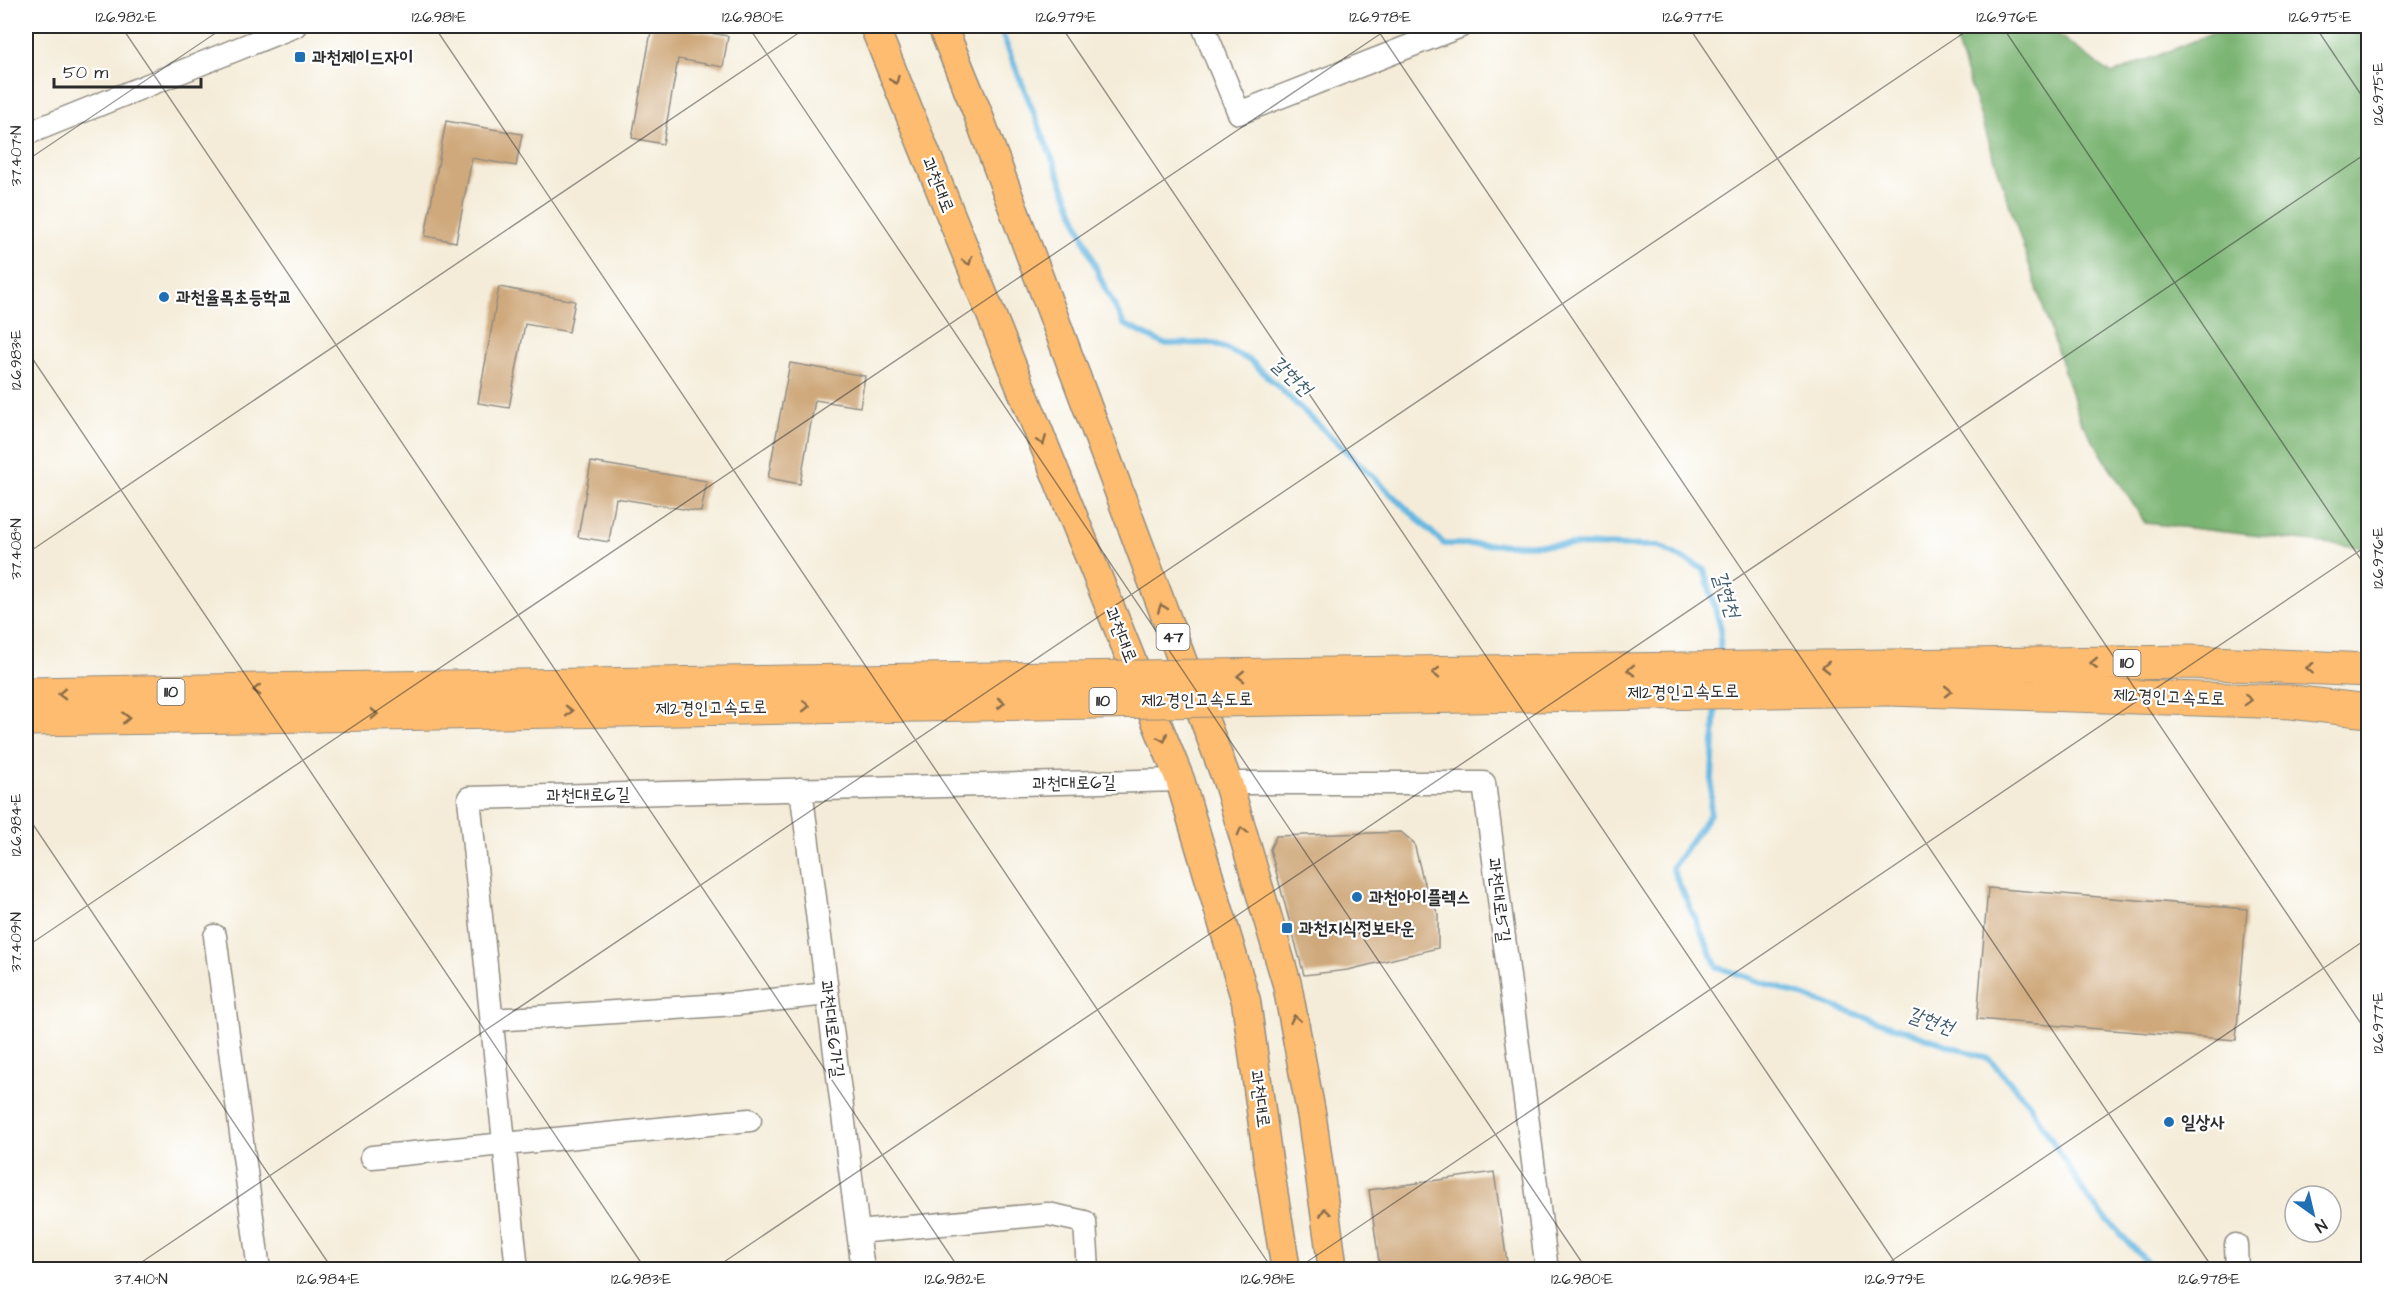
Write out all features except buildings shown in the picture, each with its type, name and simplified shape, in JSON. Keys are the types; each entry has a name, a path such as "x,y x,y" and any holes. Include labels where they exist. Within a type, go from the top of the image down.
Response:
{"highway":[{"name":"제2경인고속도로","path":"26,694 316,702 1887,678 2191,662 2368,670"},
{"name":"제2경인고속도로","path":"1887,678 2291,702 2368,711"},
{"name":"제2경인고속도로","path":"26,719 316,702"}],"main road":[{"name":"과천대로","path":"874,26 1180,780 1246,1001 1267,1154 1286,1269"},
{"name":"47","path":"942,26 976,109 1228,783 1287,984 1314,1128 1333,1269"}],"street":[{"path":"26,134 295,26"},
{"path":"1203,26 1239,113 1461,26"},
{"name":"과천대로6길","path":"517,1269 469,798 1180,780"},
{"name":"과천대로5길","path":"1228,783 1484,783 1547,1269"},
{"name":"과천대로6가길","path":"801,789 863,1269"},
{"path":"215,936 260,1269"},
{"path":"492,1020 736,1004 827,994"},
{"path":"372,1157 750,1120"},
{"path":"858,1232 1048,1214 1085,1222 1088,1269"},
{"path":"2236,1245 2237,1269"}],"green space":[{"path":"1951,26 2046,26 2112,74 2231,26 2368,26 2368,548 2145,523 2080,420"}],"waterway":[{"name":"갈현천","path":"999,26 1100,278 1124,324 1164,344 1214,343 1251,361 1444,544 1658,546 1704,569 1721,629 1719,660"},
{"name":"갈현천","path":"1716,703 1710,814 1672,868 1717,967 1989,1059 2028,1102 2089,1200 2154,1270"}],"place":[{"name":"과천제이드자이","path":"300,57"},
{"name":"과천율목초등학교","path":"164,297"},
{"name":"과천아이플렉스","path":"1357,897"},
{"name":"과천지식정보타운","path":"1287,928"},
{"name":"일상사","path":"2169,1122"}]}
